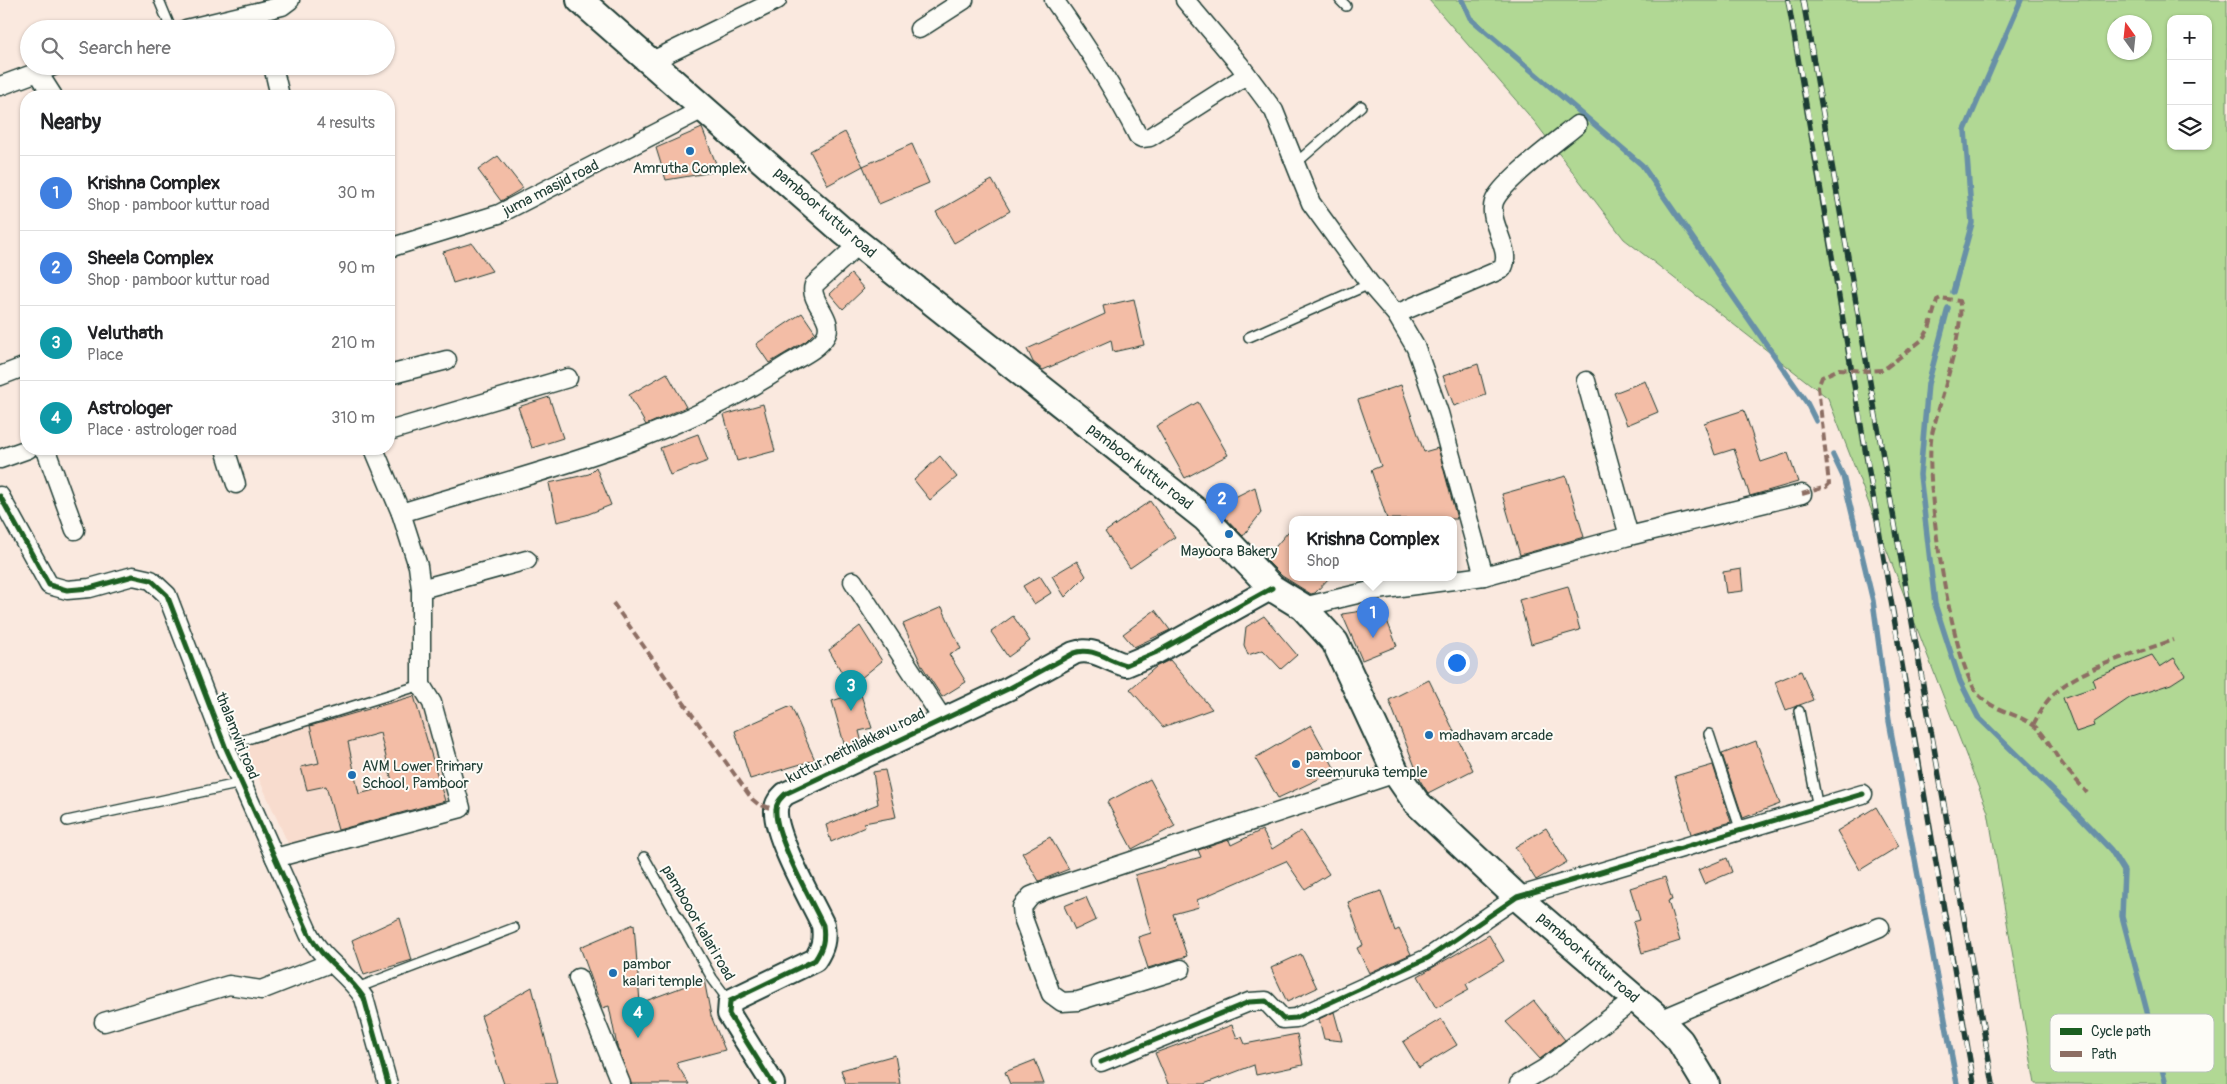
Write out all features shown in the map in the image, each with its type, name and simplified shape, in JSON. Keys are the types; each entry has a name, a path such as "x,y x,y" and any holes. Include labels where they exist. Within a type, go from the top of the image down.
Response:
{"main road":[{"name":"pamboor kuttur road","path":"580,0 859,244 1205,518 1272,588 1303,607 1335,642 1396,773 1422,808 1517,896 1660,1020 1680,1041 1706,1084"}],"street":[{"path":"262,20 290,0"},
{"path":"650,62 777,0"},
{"path":"919,29 964,0"},
{"path":"1054,0 1094,58 1126,110 1138,136 1142,138 1150,137 1247,75"},
{"path":"1185,0 1274,111 1294,164 1312,203 1370,284 1396,314 1416,348 1439,413 1484,576"},
{"path":"0,86 27,75"},
{"path":"40,75 49,90"},
{"path":"275,75 279,90"},
{"name":"juma masjid road","path":"395,246 499,214 704,108"},
{"path":"1396,314 1502,268 1506,263 1505,253 1493,218 1495,200 1505,186 1577,125"},
{"path":"401,513 640,439 717,405 768,378 816,346 826,337 828,329 826,318 812,290 814,285 859,244"},
{"path":"395,373 447,360"},
{"path":"0,376 20,368"},
{"path":"395,429 568,378"},
{"path":"1586,381 1629,536"},
{"path":"0,459 20,452"},
{"path":"48,455 75,530"},
{"path":"227,455 236,484"},
{"path":"275,858 461,808 432,703 422,685 421,589 413,546 377,455"},
{"path":"1457,580 1484,576 1629,536 1802,494"},
{"name":"thalamviri road","path":"0,496 49,585 67,590 75,590 90,588 133,576 151,580 167,595 225,746 316,948 357,988 364,998 388,1084"},
{"path":"421,589 527,560"},
{"path":"853,581 942,718"},
{"path":"1303,607 1370,591 1446,581"},
{"name":"kuttur neithilakkavu road","path":"730,1001 815,960 822,950 825,938 823,925 780,834 776,810 778,800 785,794 942,718 1010,688 1083,650 1126,665 1157,652 1272,588"},
{"path":"1181,969 1078,1002 1062,1002 1055,999 1051,994 1023,918 1022,907 1025,900 1048,889 1396,773"},
{"path":"1101,1062 1249,1002 1266,1001 1284,1019 1296,1018 1428,958 1517,896 1863,794"},
{"path":"1660,1020 1880,927"},
{"path":"104,1022 229,985 261,990 330,963"},
{"path":"578,978 621,1084"},
{"path":"1519,1084 1544,1070 1636,998"},
{"path":"730,1001 729,1014 773,1084"}],"lane":[{"path":"158,0 167,20"},
{"path":"1294,164 1361,106"},
{"path":"1249,337 1370,284"},
{"path":"225,746 422,685"},
{"path":"1799,711 1818,808"},
{"path":"1709,734 1740,831"},
{"path":"67,821 242,783"},
{"name":"pambooor kalari road","path":"644,857 712,978 730,1001"},
{"path":"357,988 514,928"}],"shaded area":[{"name":"AVM Lower Primary School, Pamboor","path":"423,688 455,812 294,857 241,739"}],"green space":[{"path":"1429,0 2227,0 2227,1084 2035,1084 1988,812 1828,398 1624,239 1534,121"}],"building":[{"path":"702,128 719,171 666,180 656,148"},
{"path":"845,132 863,166 828,185 810,151"},
{"path":"912,144 929,183 879,204 863,166"},
{"path":"498,156 523,188 501,201 478,170"},
{"path":"992,180 1010,211 954,243 936,212"},
{"path":"472,243 492,271 453,283 443,252"},
{"path":"851,274 864,289 843,309 830,294"},
{"path":"1134,299 1144,345 1113,352 1111,340 1043,370 1033,362 1027,349 1105,314 1103,306"},
{"path":"802,313 815,332 806,341 769,363 756,344"},
{"path":"1478,364 1486,395 1454,406 1443,376"},
{"path":"667,373 686,407 646,425 629,395"},
{"path":"1645,381 1658,412 1627,425 1614,393"},
{"path":"1401,385 1424,452 1438,448 1456,516 1386,516 1371,470 1381,466 1358,400"},
{"path":"549,397 563,438 532,448 518,407"},
{"path":"1198,402 1228,455 1185,478 1156,426"},
{"path":"763,404 775,451 737,461 724,415"},
{"path":"1744,410 1761,462 1788,453 1798,482 1750,496 1734,449 1715,455 1704,423"},
{"path":"698,434 708,461 670,475 660,448"},
{"path":"940,456 957,477 930,500 914,480"},
{"path":"596,467 611,505 586,515 557,522 549,483 589,474"},
{"path":"1566,476 1584,537 1520,555 1502,494"},
{"path":"1255,487 1261,513 1243,536 1215,507"},
{"path":"1150,501 1175,537 1130,568 1105,532"},
{"path":"1289,531 1289,580 1265,559"},
{"path":"1077,561 1086,576 1065,597 1052,576"},
{"path":"1741,569 1743,591 1726,593 1723,572"},
{"path":"1040,576 1051,593 1034,604 1023,586"},
{"path":"1290,581 1326,581 1315,593 1311,594"},
{"path":"1568,586 1580,630 1531,644 1519,600"},
{"path":"942,607 961,649 949,654 966,682 942,697 922,666 903,624"},
{"path":"1382,608 1397,646 1362,660 1342,614"},
{"path":"1155,610 1170,630 1134,647 1123,634"},
{"path":"1013,616 1030,641 1008,657 991,632"},
{"path":"1264,616 1297,655 1281,669 1263,650 1248,655 1244,645 1246,627"},
{"path":"860,626 882,661 850,687 829,650"},
{"path":"2152,655 2160,667 2174,658 2185,675 2171,684 2131,697 2093,723 2094,726 2076,732 2063,698 2095,687 2092,679"},
{"path":"1170,660 1212,709 1163,727 1130,689 1157,666"},
{"path":"1801,671 1813,700 1786,710 1775,682"},
{"name":"madhavam arcade","path":"1429,680 1473,770 1428,793 1421,782 1389,700"},
{"path":"860,692 872,728 859,731 862,743 845,747 832,701"},
{"name":"AVM Lower Primary School, Pamboor","path":"414,696 445,801 338,830 326,786 307,790 301,767 319,763 310,726","holes":["380,733 393,785 359,794 348,742"]},
{"path":"791,706 815,760 750,779 735,731"},
{"name":"pamboor sreemuruka temple","path":"1311,725 1336,771 1278,798 1255,758"},
{"path":"1756,741 1780,804 1743,818 1722,754"},
{"path":"1713,765 1731,822 1691,834 1675,776"},
{"path":"885,770 896,817 864,823 865,827 831,842 826,825 878,804 873,772"},
{"path":"1150,779 1175,826 1132,849 1107,802"},
{"path":"1876,807 1899,846 1860,870 1837,831"},
{"path":"1546,828 1567,862 1536,880 1515,847"},
{"path":"1262,830 1272,849 1301,831 1329,874 1305,889 1286,861 1197,900 1199,907 1173,914 1187,956 1148,968 1138,937 1151,933 1135,875 1201,857 1198,850 1229,840 1231,845"},
{"path":"1050,837 1069,869 1039,881 1022,853"},
{"path":"1727,858 1732,872 1704,884 1698,870"},
{"path":"1665,877 1672,900 1668,901 1680,941 1642,953 1633,922 1640,920 1630,888"},
{"path":"1381,891 1395,931 1399,929 1411,954 1369,973 1357,948 1363,945 1348,902"},
{"path":"1086,897 1096,920 1075,930 1064,906"},
{"path":"400,918 412,960 364,975 352,940"},
{"path":"634,924 640,1003 704,979 711,1016 725,1050 676,1063 689,1084 631,1084 617,1046 609,1006 602,1008 580,947"},
{"path":"1489,935 1504,961 1466,984 1469,990 1436,1008 1418,976"},
{"path":"1301,954 1317,988 1287,1002 1271,968"},
{"path":"532,987 557,1084 504,1084 481,1016"},
{"path":"1534,1001 1565,1040 1540,1059 1506,1022"},
{"path":"1334,1012 1342,1041 1324,1039 1319,1019"},
{"path":"1441,1019 1457,1045 1419,1068 1403,1042"},
{"path":"1232,1025 1237,1038 1242,1037 1245,1044 1297,1034 1303,1065 1256,1075 1254,1065 1204,1084 1168,1084 1155,1053"},
{"path":"895,1055 900,1084 846,1084 841,1070"},
{"path":"1035,1060 1044,1084 1010,1084 1005,1072"}],"waterway":[{"path":"1462,0 1470,18 1642,165 1807,403 1816,421"},
{"path":"1953,292 1972,223 1965,130 2021,0"},
{"path":"1948,308 1928,384 1920,475 1935,604 1960,681 1978,717 2111,850 2124,871 2122,916 2148,1014"},
{"path":"1833,455 1843,476 1873,601 1889,721 1957,1084"},
{"path":"2163,1072 2166,1084"}],"railway":[{"path":"1788,0 1974,1084"},
{"path":"1803,0 1993,1084"}],"marked path":[{"path":"1802,494 1826,487 1829,484 1818,387 1822,377 1839,369 1882,370 1922,340 1929,329 1937,300 1941,298 1959,301 1959,327 1956,345 1932,434 1930,456 1935,526 1941,567 1958,644 1967,674 1982,699 2033,725 2044,736 2061,762 2087,793"},
{"path":"613,603 752,799 758,804 776,810"},
{"path":"2033,725 2050,698 2068,682 2096,667 2173,640"}],"cycle path":[{"path":"0,496 49,585 67,590 90,588 133,576 151,580 167,595 225,746 309,934 314,943 358,989 364,998 388,1084"},
{"path":"773,1084 729,1014 730,1001 815,960 823,944 823,925 787,851 777,821 777,805 785,794 1010,688 1074,653 1087,651 1126,665 1157,652 1272,588"},
{"path":"1101,1062 1249,1002 1266,1001 1283,1019 1296,1018 1428,958 1517,897 1863,794"}],"place":[{"name":"Amrutha Complex","path":"690,151"},
{"name":"Sheela Complex","path":"1222,524"},
{"name":"Mayoora Bakery","path":"1229,534"},
{"name":"Krishna Complex","path":"1373,638"},
{"name":"Veluthath","path":"851,711"},
{"name":"madhavam arcade","path":"1429,735"},
{"name":"pamboor sreemuruka temple","path":"1296,764"},
{"name":"AVM Lower Primary School, Pamboor","path":"352,775"},
{"name":"pambor kalari temple","path":"613,973"},
{"name":"Astrologer","path":"638,1038"}]}
